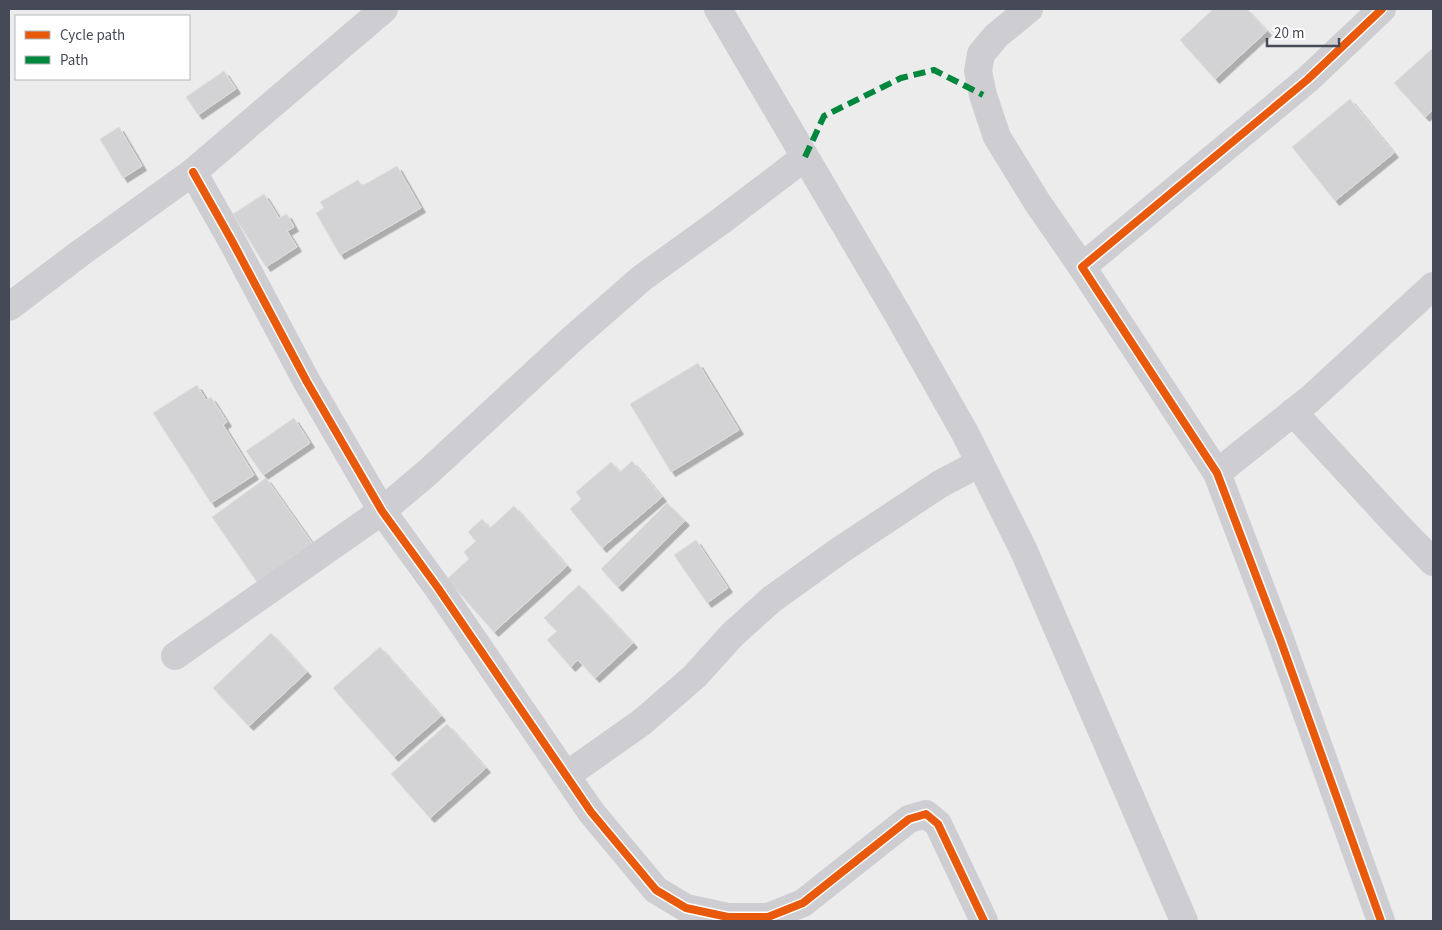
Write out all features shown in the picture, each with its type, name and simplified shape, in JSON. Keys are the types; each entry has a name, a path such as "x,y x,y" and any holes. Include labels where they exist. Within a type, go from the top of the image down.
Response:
{"street":[{"path":"9,308 79,254 193,172 384,9"},
{"path":"718,9 965,433 1024,551 1184,921"},
{"path":"1029,9 996,36 981,54 978,71 983,95 997,137 1037,202 1217,473 1280,639 1381,921"},
{"path":"1082,268 1307,80 1382,9"},
{"path":"175,656 382,512 642,278 722,221 805,157"},
{"path":"193,172 307,382 382,512 438,588 591,812 656,890 686,908 728,917 768,917 803,903 909,819 926,814 938,824 984,921"},
{"path":"1217,473 1310,399 1433,286"},
{"path":"1293,412 1433,562"},
{"path":"567,775 642,722 695,676 732,635 772,599 940,484 980,463"}],"building":[{"path":"1213,9 1247,9 1267,31 1215,79 1180,40"},
{"path":"1433,48 1433,110 1425,117 1394,83"},
{"path":"224,71 236,89 198,115 186,97"},
{"path":"1350,99 1394,153 1335,201 1292,147"},
{"path":"119,127 142,166 123,178 100,139"},
{"path":"397,166 421,208 340,255 316,213 324,208 320,202 358,180 362,186"},
{"path":"264,194 279,218 287,214 294,227 287,231 297,247 266,267 233,214"},
{"path":"698,363 739,430 671,472 630,404"},
{"path":"197,385 206,400 211,397 227,422 223,425 254,475 211,503 153,413"},
{"path":"294,418 310,443 263,475 246,451"},
{"path":"632,461 662,497 602,548 570,509 581,499 576,492 611,462 620,472"},
{"path":"266,478 312,543 257,582 212,517"},
{"path":"667,503 685,521 618,587 601,569"},
{"path":"514,506 567,566 494,632 447,579 469,559 464,552 476,541 468,532 482,519 490,528"},
{"path":"696,540 728,588 707,603 674,555"},
{"path":"579,585 633,643 595,678 578,660 571,667 547,640 557,631 544,618"},
{"path":"271,633 307,672 249,726 213,688"},
{"path":"380,647 441,716 394,757 333,688"},
{"path":"447,724 486,768 430,818 391,774"}],"marked path":[{"path":"805,157 824,116 901,78 934,70 983,95"}],"cycle path":[{"path":"1381,921 1280,639 1217,473 1082,267 1307,80 1382,9"},
{"path":"193,172 307,382 382,511 438,588 591,812 656,890 686,908 728,917 768,917 803,903 909,819 926,814 938,824 984,921"}]}
